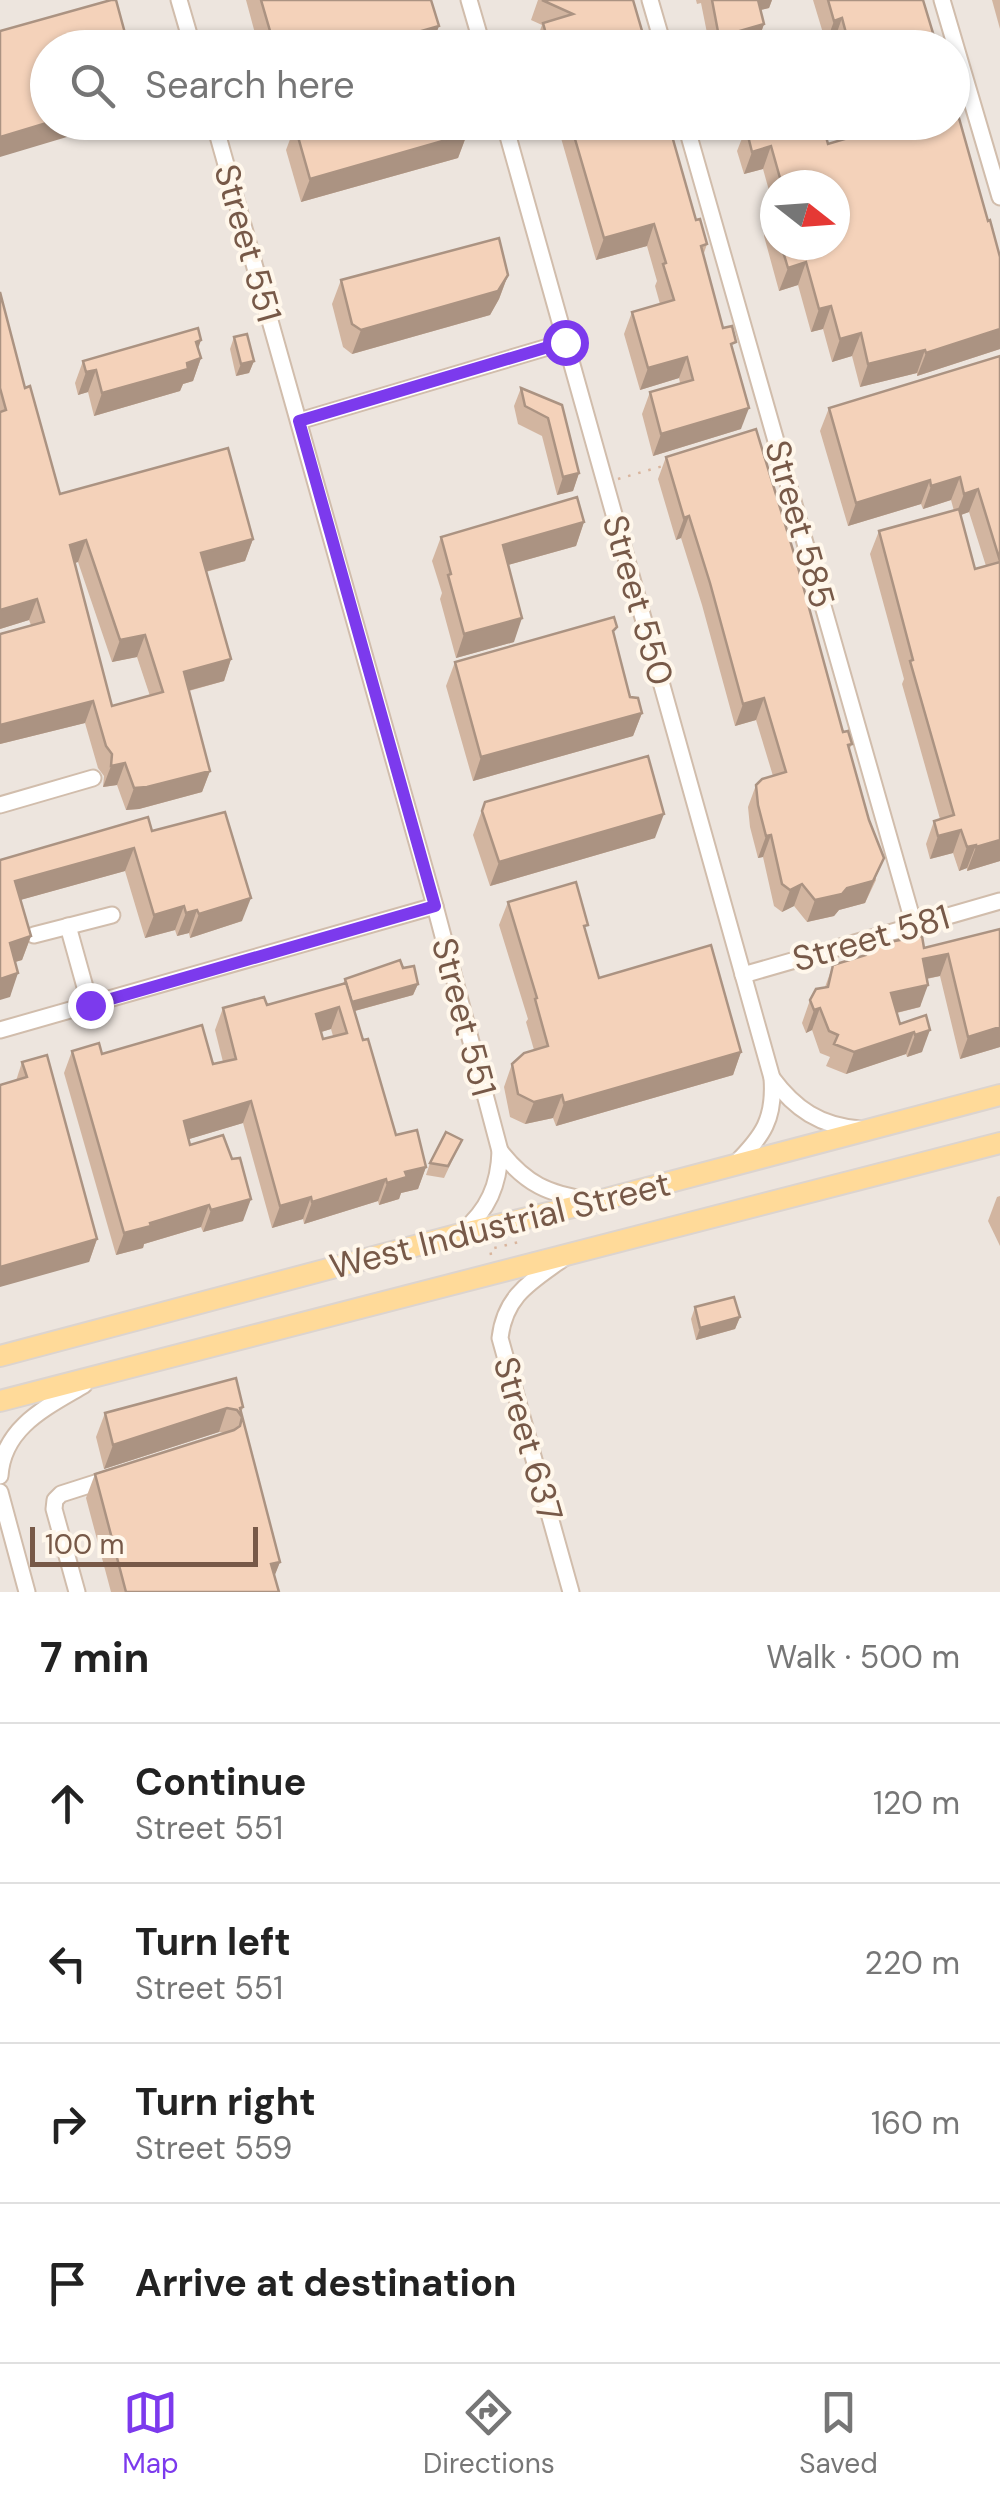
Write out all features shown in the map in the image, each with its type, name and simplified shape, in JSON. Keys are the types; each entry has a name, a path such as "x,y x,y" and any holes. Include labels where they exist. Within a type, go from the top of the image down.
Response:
{"main road":[{"name":"West Industrial Street","path":"0,1356 1000,1095"},
{"name":"West Industrial Street","path":"0,1401 1000,1143"}],"street":[{"path":"179,0 187,30"},
{"path":"469,0 477,30"},
{"path":"650,0 659,30"},
{"path":"942,0 951,30"},
{"path":"970,95 1000,197"},
{"name":"Street 551","path":"219,140 500,1151 499,1170 486,1206 460,1234"},
{"name":"Street 550","path":"509,140 772,1078 770,1118 761,1136 733,1166"},
{"name":"Street 585","path":"691,140 914,925"},
{"path":"299,421 565,342"},
{"path":"0,804 92,778"},
{"name":"Street 581","path":"743,974 1000,901"},
{"path":"0,1030 435,906"},
{"path":"34,936 112,915"},
{"path":"68,926 90,1005"},
{"path":"772,1078 786,1096 812,1116 843,1128 868,1130"},
{"path":"500,1151 514,1169 533,1183 554,1193 598,1201"},
{"name":"Street 637","path":"568,1254 510,1303 502,1320 500,1338 571,1592"},
{"path":"0,1476 7,1447 18,1430 34,1415 102,1374"},
{"path":"77,1592 54,1509 55,1500 61,1494 132,1471"},
{"path":"0,1492 27,1592"}],"path":[{"path":"605,483 662,466"},
{"path":"496,1273 490,1249 519,1242 514,1221"}],"shaded area":[{"path":"0,0 1000,0 1000,1592 0,1592"}],"building":[{"path":"111,0 116,0 124,30 30,30 30,128 0,137 0,31"},
{"path":"261,0 431,0 439,26 425,30 270,30"},
{"path":"542,0 633,0 642,30 545,30 543,23 573,14"},
{"path":"712,0 758,0 764,24 743,30 718,30"},
{"path":"828,0 923,0 932,30 845,30 842,18 834,21"},
{"path":"299,140 446,140 310,179"},
{"path":"575,140 673,140 696,220 700,219 707,244 701,246 723,328 732,326 736,342 731,344 749,408 661,434 650,392 693,380 687,357 648,368 632,312 674,300 663,264 666,263 654,224 604,238"},
{"path":"749,140 827,140 828,144 842,140 965,140 1000,257 1000,329 926,353 925,350 868,364 861,333 840,339 831,306 819,309 806,262 788,268 786,260 850,260 850,170 778,170 771,146 752,152"},
{"path":"499,238 508,275 498,291 361,330 352,324 341,280"},
{"path":"0,292 25,388 30,386 60,494 228,448 253,539 201,553 231,659 184,672 210,771 134,788 125,763 111,766 112,754 93,701 0,725 0,634 44,622 37,599 0,610 0,412 6,410 0,388","holes":["86,540 120,640 145,635 163,692 112,706 70,545"]},
{"path":"198,328 201,340 196,342 201,358 187,363 188,369 102,393 96,370 86,372 83,361"},
{"path":"247,334 254,361 241,364 234,337"},
{"path":"1000,356 1000,561 978,489 964,494 960,477 931,486 930,480 856,503 829,408"},
{"path":"521,388 562,405 579,473 563,477 548,418 525,406"},
{"path":"756,429 843,732 848,731 852,744 848,745 869,820 884,858 873,881 815,900 802,884 790,890 782,884 771,835 766,836 756,785 762,779 786,772 764,698 743,704 710,583 689,516 684,518 666,457"},
{"path":"577,497 584,522 503,545 522,618 464,634 441,537"},
{"path":"959,509 975,569 1000,562 1000,840 976,847 967,847 961,830 938,836 934,821 954,815 910,661 913,660 879,531"},
{"path":"614,617 617,627 613,631 630,697 638,698 642,713 481,757 455,662"},
{"path":"648,756 664,814 499,862 482,811 485,802"},
{"path":"225,812 251,898 199,914 197,910 186,913 184,906 154,915 134,848 15,881 31,936 10,943 18,973 0,979 0,860 148,817 152,831"},
{"path":"576,882 599,978 711,945 741,1052 564,1103 562,1095 534,1102 518,1094 512,1064 524,1053 548,1046 508,902"},
{"path":"1000,929 1000,1027 968,1037 948,954 923,959 928,985 891,993 900,1024 926,1015 930,1030 854,1052 834,1044 838,1035 829,1031 820,1008 814,1010 810,1000 816,989 828,987 833,965 866,955 873,945 922,936 924,948"},
{"path":"400,960 403,968 414,966 418,984 352,1002 345,979"},
{"path":"346,983 363,1040 368,1039 396,1135 417,1130 426,1167 405,1172 407,1177 387,1183 386,1179 312,1202 311,1197 280,1206 251,1101 184,1121 190,1145 223,1135 232,1159 240,1158 251,1199 211,1210 209,1205 124,1233 72,1051 99,1043 102,1054 202,1025 213,1064 236,1059 223,1008 264,997 267,1005","holes":["339,1007 347,1033 323,1039 316,1014"]},
{"path":"47,1055 97,1239 0,1267 0,1085 27,1077 22,1062"},
{"path":"446,1132 462,1140 448,1166 430,1163"},
{"path":"734,1297 740,1317 700,1328 695,1307"},
{"path":"236,1378 243,1407 240,1408 280,1562 271,1564 279,1592 126,1592 95,1474 234,1430 240,1426 242,1417 237,1410 227,1408 113,1445 105,1413"}],"route":[{"path":"90,1005 435,906 299,421 565,342"}]}
